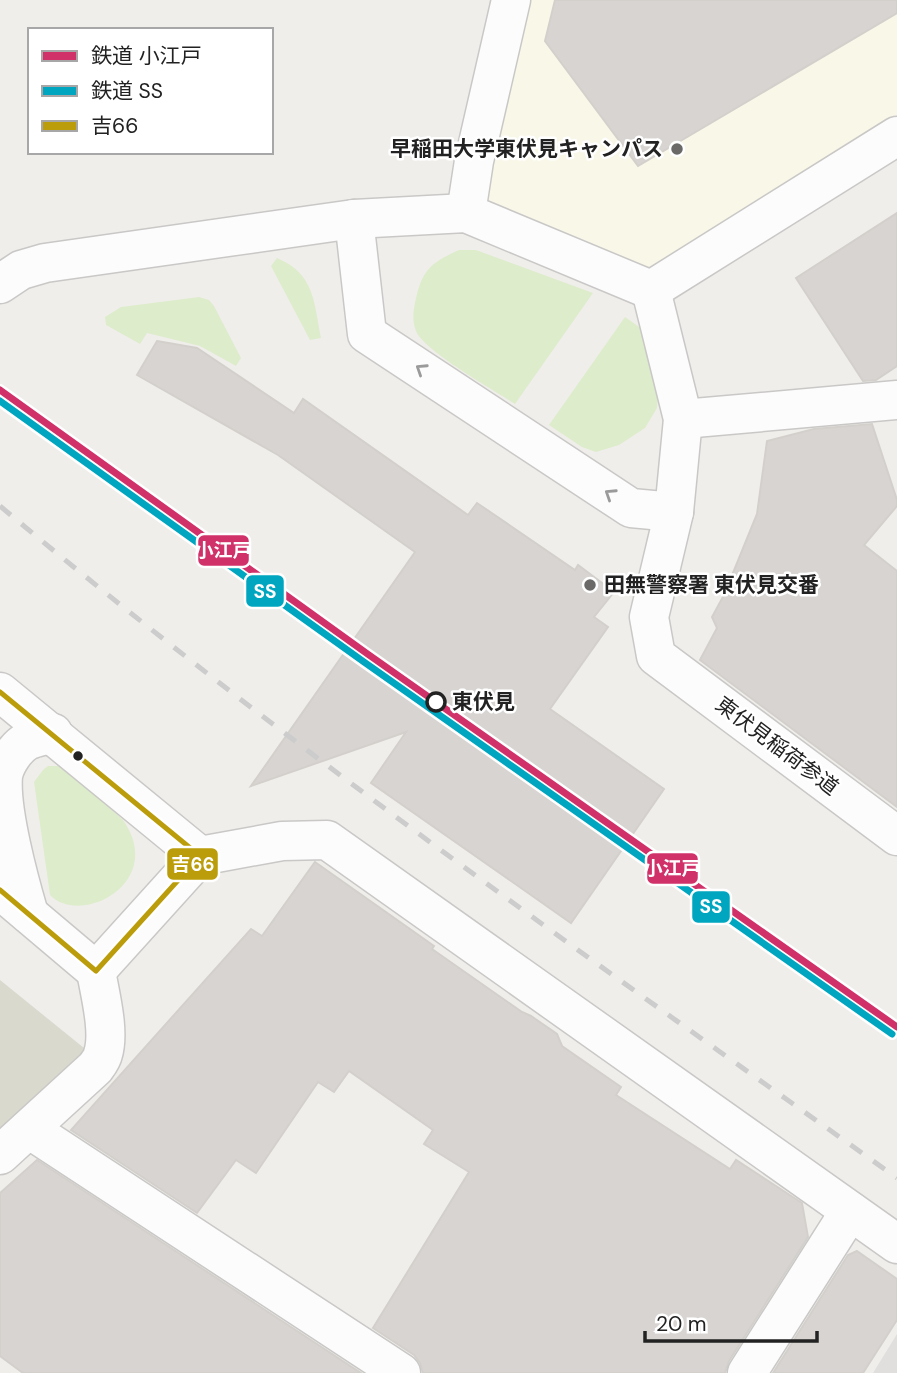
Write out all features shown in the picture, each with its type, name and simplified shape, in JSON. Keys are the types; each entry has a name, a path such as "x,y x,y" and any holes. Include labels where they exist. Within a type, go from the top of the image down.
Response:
{"street":[{"path":"466,213 477,148 510,0"},
{"path":"651,290 897,136"},
{"path":"0,284 21,270 45,263 354,219 466,213 651,290"},
{"path":"354,219 367,334 631,508 674,512 683,419 651,290"},
{"path":"683,419 897,400"},
{"name":"東伏見稲荷参道","path":"674,512 649,617 656,656 897,836"},
{"path":"0,692 200,856"},
{"path":"29,914 16,869 2,798 3,774 12,756 25,742 53,733"},
{"path":"96,971 200,856 282,841 327,840 897,1244"},
{"path":"0,890 96,971 105,1035 103,1054 95,1069 0,1155"},
{"path":"29,1129 401,1373"},
{"path":"747,1373 850,1211"}],"shaded area":[{"name":"早稲田大学東伏見キャンパス","path":"511,0 897,0 897,136 651,290 466,213"},
{"path":"0,980 84,1048 87,1066 0,1141"},
{"path":"897,1334 897,1373 873,1373"}],"green space":[{"path":"459,250 476,250 593,293 515,404 445,359 416,331 414,308 423,277 437,262"},
{"path":"277,258 299,272 306,281 314,302 321,338 310,340 271,266"},
{"path":"199,297 209,300 214,306 241,358 236,366 200,346 147,333 140,344 106,325 105,317 121,307"},
{"path":"625,317 642,329 660,370 657,408 645,428 619,445 596,452 582,447 549,425"},
{"path":"48,766 61,766 66,769 123,820 134,843 134,863 127,880 114,893 98,902 80,906 64,904 50,895 34,782"}],"building":[{"path":"555,0 897,0 897,13 638,166 545,41"},
{"path":"897,213 897,366 876,380 863,381 796,278"},
{"path":"157,341 197,348 294,413 303,399 468,515 477,503 575,570 578,565 614,592 594,617 608,627 550,709 664,789 571,923 371,783 406,732 251,786 415,552 278,455 137,375"},
{"path":"872,424 897,500 897,506 864,545 897,571 897,807 700,660 717,628 712,617 724,595 757,514 767,441 814,429"},
{"path":"315,862 434,946 432,949 557,1034 562,1046 621,1087 616,1095 730,1169 736,1160 802,1203 808,1237 729,1361 725,1373 423,1373 414,1355 373,1328 469,1172 424,1144 433,1130 349,1071 334,1092 318,1082 256,1173 236,1160 197,1213 71,1130 251,929 262,936"},
{"path":"37,1160 361,1373 23,1373 0,1356 0,1193"},
{"path":"857,1251 897,1279 897,1320 863,1373 773,1373 848,1255"}],"railway":[{"path":"0,506 218,682 442,851 897,1178"}],"rail line":[{"name":"小江戸","path":"0,390 369,655 897,1027"},
{"name":"SS","path":"0,401 364,662 892,1034"}],"transit line":[{"name":"吉66","path":"0,692 200,856 96,971 0,890"}],"place":[{"name":"早稲田大学東伏見キャンパス","path":"677,149"},
{"name":"田無警察署 東伏見交番","path":"590,585"},
{"name":"東伏見","path":"436,702"}]}
